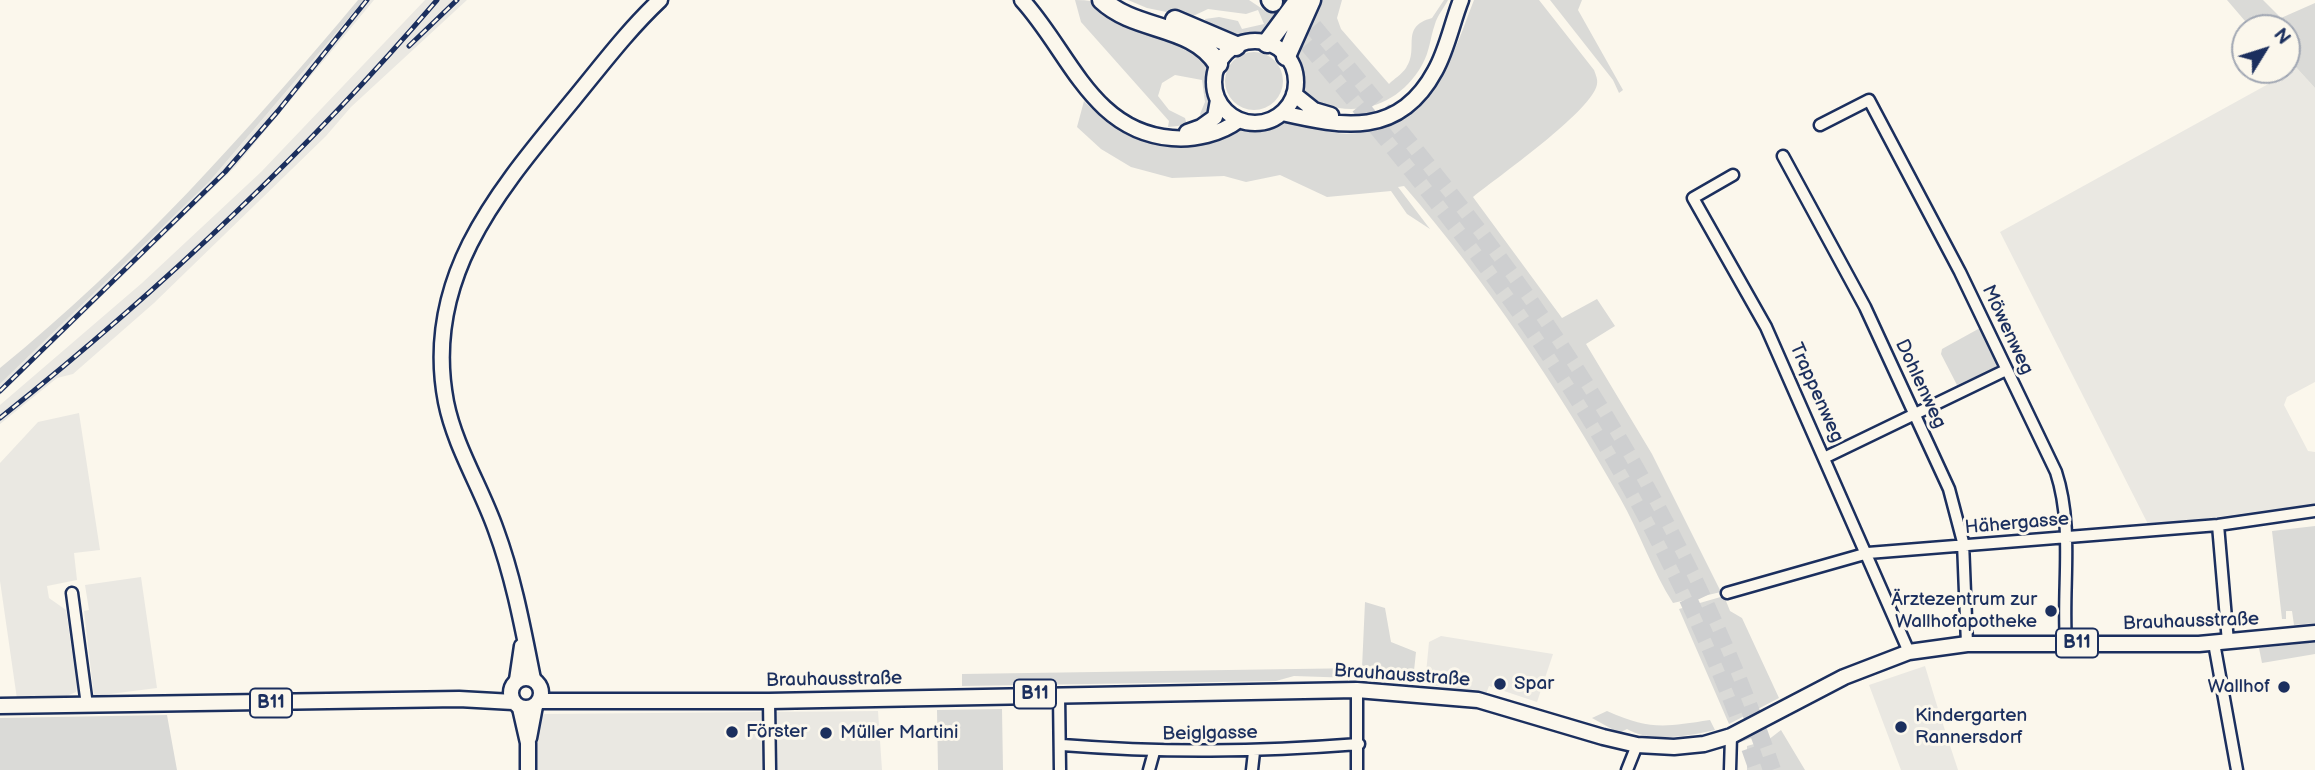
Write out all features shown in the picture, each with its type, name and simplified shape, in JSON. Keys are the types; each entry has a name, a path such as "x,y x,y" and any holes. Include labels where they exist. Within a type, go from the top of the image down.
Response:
{"highway":[{"path":"1102,0 1135,21 1190,38 1210,51 1218,64"},
{"path":"1118,0 1138,12 1171,19 1236,46"},
{"path":"1267,43 1299,0"},
{"path":"1286,56 1311,0"}],"main road":[{"path":"528,770 530,697 523,630 508,562 460,447 446,401 442,359 445,316 465,251 500,192 627,34 660,0"},
{"path":"1022,0 1040,19 1089,94 1107,112 1135,130 1165,138 1202,137 1239,120"},
{"path":"1282,113 1349,126 1389,116 1426,85 1442,56 1461,0"},
{"path":"1294,94 1314,110 1329,115 1357,117 1374,113 1391,105 1415,86 1446,40"},
{"path":"1165,138 1201,127 1215,117 1218,100 1214,83 1218,64 1236,46 1246,42 1267,43 1286,56 1295,75 1294,94 1282,113 1262,123 1239,120 1229,114 1218,100"},
{"path":"523,630 514,683 530,697"},
{"name":"Brauhausstraße","path":"87,705 530,697 584,701 769,701 1357,690 1478,700 1637,745 1688,746 1731,736 1844,677 1909,652 1967,644 2221,643 2315,633"},
{"name":"Brauhausstraße","path":"459,699 514,683"},
{"name":"B11","path":"514,683 530,697"},
{"name":"B11","path":"0,706 87,705"}],"street":[{"name":"Möwenweg","path":"1820,125 1868,100 1960,272 2056,472 2063,492 2066,537 2066,643"},
{"name":"Dohlenweg","path":"1783,156 1865,306 1950,489 1959,517 1963,546 1967,644"},
{"name":"Trappenweg","path":"1733,175 1693,198 1766,327 1826,457 1909,652"},
{"path":"1826,457 1914,412 2006,370"},
{"name":"Hähergasse","path":"1727,593 1868,553 2218,525 2315,511"},
{"path":"2218,525 2221,643 2237,770"},
{"path":"72,593 87,705"},
{"path":"1357,690 1357,770"},
{"path":"1059,694 1062,745 1060,770"},
{"path":"769,701 770,770"},
{"path":"1730,770 1731,736"},
{"name":"Beiglgasse","path":"1062,745 1154,752 1254,752 1359,744"},
{"path":"1627,770 1637,745"},
{"path":"1149,770 1154,752"},
{"path":"1252,770 1254,752"}],"shaded area":[{"path":"358,0 364,0 209,182 0,384 0,368 96,284 188,193"},
{"path":"364,0 374,0 235,167 0,395 0,384 209,182"},
{"path":"425,0 467,0 351,107 326,136 154,303 73,374 57,378 0,424 0,405 142,283 261,172"},
{"path":"1075,0 1094,1 1130,12 1165,30 1196,53 1210,65 1212,94 1207,113 1202,118 1200,114 1205,102 1202,80 1175,75 1162,83 1158,96 1169,110 1185,118 1187,125 1168,127 1169,121 1081,22"},
{"path":"1128,0 1249,0 1264,10 1277,0 1292,0 1267,33 1241,36 1215,31 1205,19 1219,17 1238,21 1242,29 1264,24 1258,10 1246,14 1208,9 1191,17 1147,8"},
{"path":"1317,0 1342,0 1337,18 1341,29 1389,84 1410,60 1416,27 1432,18 1444,0 1448,0 1436,21 1425,60 1411,80 1398,93 1384,101 1352,109 1319,102 1303,92 1300,66 1293,53"},
{"path":"1474,0 1539,0 1594,70 1597,80 1595,90 1574,116 1473,197 1562,318 1597,299 1615,326 1586,344 1652,454 1721,592 1673,603 1620,498 1572,416 1492,298 1435,222 1404,186 1398,187 1430,229 1407,214 1391,191 1327,197 1280,175 1246,182 1224,176 1172,178 1131,167 1101,149 1077,127 1084,101 1124,131 1155,144 1171,146 1204,143 1239,128 1260,128 1284,119 1341,133 1373,130 1411,110 1434,88 1457,45"},
{"path":"1550,0 1582,0 1578,10 1623,90 1619,93 1613,80"},
{"path":"2227,0 2263,0 2277,14 2239,14"},
{"path":"2315,3 2315,88 2301,73 2301,14 2290,14"},
{"path":"1248,52 1260,52 1270,56 1279,65 1283,87 1275,102 1260,110 1248,110 1238,106 1229,97 1225,87 1225,75 1229,65 1238,56"},
{"path":"2301,73 2315,88 2315,382 2287,397 2284,405 2308,451 2315,452 2315,504 2149,526 2000,232 2268,84 2301,84"},
{"path":"1980,328 1997,362 1995,368 1957,385 1941,354 1942,349"},
{"path":"79,413 100,550 74,553 77,580 47,586 49,598 66,610 76,692 62,698 17,699 0,581 0,463 38,422"},
{"path":"2315,526 2315,623 2294,625 2292,611 2286,611 2286,619 2282,619 2272,531"},
{"path":"141,577 157,688 94,696 84,611 89,610 85,585"},
{"path":"1724,596 1730,611 1742,618 1779,698 1729,724 1679,609"},
{"path":"1365,602 1385,608 1391,642 1416,652 1413,680 1294,676 1276,681 962,686 962,674 1362,668"},
{"path":"1441,636 1553,654 1537,702 1489,686 1486,694 1425,684 1429,642"},
{"path":"2315,642 2315,654 2262,663 2259,648"},
{"path":"1925,666 1958,770 1901,770 1869,685"},
{"path":"1002,709 1003,770 938,770 937,710"},
{"path":"878,711 882,770 537,770 536,722 544,714"},
{"path":"1607,711 1657,725 1710,720 1715,730 1670,737 1647,736 1627,729 1619,733 1592,718"},
{"path":"167,715 177,770 0,770 0,718"},
{"path":"1781,730 1805,770 1747,770 1747,746 1768,740"}],"tunnel":[{"path":"1273,2 1464,235 1559,369 1626,478 1685,592 1736,710 1758,770"},
{"path":"1296,6 1478,231 1535,309 1606,418 1639,474 1699,590 1750,709 1772,770"}],"railway":[{"path":"0,391 225,172 367,0"},
{"path":"0,418 117,321 229,219 336,112 437,0"},
{"path":"409,46 457,0"}],"place":[{"name":"Ärztezentrum zur Wallhofapotheke","path":"2051,611"},
{"name":"Spar","path":"1500,684"},
{"name":"Wallhof","path":"2284,687"},
{"name":"Kindergarten Rannersdorf","path":"1901,727"},
{"name":"Förster","path":"732,732"},
{"name":"Müller Martini","path":"826,733"}]}
